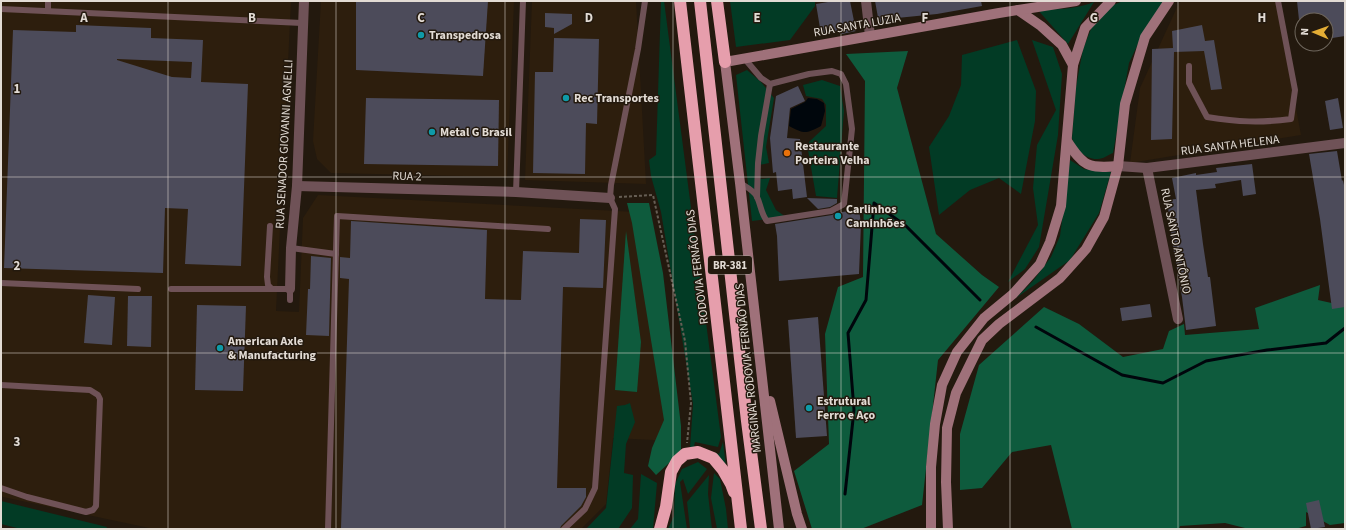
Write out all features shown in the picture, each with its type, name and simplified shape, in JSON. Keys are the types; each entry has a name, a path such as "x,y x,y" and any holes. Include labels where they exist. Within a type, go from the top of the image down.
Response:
{"highway":[{"path":"673,1 684,37"},
{"name":"RODOVIA FERNÃO DIAS","path":"680,1 742,529"},
{"name":"BR-381","path":"700,1 747,421 761,529"},
{"name":"BR-381","path":"717,1 725,62"},
{"path":"660,529 666,507 671,472 677,461 685,454 698,452 713,458 723,470 731,484 740,511"}],"main road":[{"name":"RUA SANTA LUZIA","path":"725,62 1076,1"},
{"path":"931,529 931,467 935,424 942,385 957,352 984,318 1013,294 1040,264 1050,242 1060,206 1073,65 1085,28 1112,1"},
{"path":"948,529 946,482 947,428 956,393 982,340 998,324 1060,278 1086,249 1104,217 1118,166 1126,104 1145,37 1169,1"},
{"path":"1018,10 1041,26 1062,45 1073,65"},
{"name":"MARGINAL RODOVIA FERNÃO DIAS","path":"725,62 779,529"},
{"path":"1067,141 1074,153 1084,162 1094,167 1118,166"},
{"path":"759,352 784,464 802,529"}],"street":[{"name":"RUA SENADOR GIOVANNI AGNELLI","path":"290,289 291,248 297,186 304,1"},
{"path":"866,1 870,36"},
{"name":"RUA SANTA HELENA","path":"1118,166 1147,168 1345,145"},
{"name":"RUA SANTO ANTÔNIO","path":"1147,168 1178,319"},
{"name":"RUA 2","path":"297,186 516,192 610,198"}],"lane":[{"path":"48,1 48,11"},
{"path":"516,192 523,1"},
{"path":"564,529 585,509 595,488 615,209 610,198 611,185 638,49 645,1"},
{"path":"1189,66 1189,83 1207,117 1237,122 1260,122 1291,119 1295,90 1278,1"},
{"path":"1,9 302,23"},
{"path":"740,183 753,191 757,197 763,216 770,221 832,211 844,204 852,129 846,84 841,74 832,71 817,73 770,84 761,78 744,58"},
{"path":"757,197 760,136 770,84"},
{"path":"328,529 337,216 548,228"},
{"path":"270,226 267,277 268,285 272,289"},
{"path":"291,248 336,254"},
{"path":"1,283 138,288"},
{"path":"171,289 290,289 290,300"},
{"path":"1,385 90,390 98,395 100,399 96,506 93,510 86,512 27,497 1,488"}],"path":[{"path":"610,198 653,195 684,341 691,403 685,454"}],"shaded area":[{"path":"1,1 291,1 276,311 299,312 303,218 318,195 636,212 673,441 613,438 606,504 581,529 154,529 3,497 1,495"},
{"path":"321,1 514,1 507,177 331,173 317,159 313,141"},
{"path":"532,1 636,1 646,184 525,180"},
{"path":"1183,1 1276,1 1301,135 1130,163 1140,88 1179,3"},
{"path":"808,98 817,99 824,103 825,111 821,126 808,132 802,132 789,126 791,109 805,102"}],"green space":[{"path":"661,1 664,1 721,437 718,447 695,442 694,446 719,454 723,442 726,466 690,448 693,404 661,212 651,176 649,160 656,155"},
{"path":"730,1 815,1 815,6 790,40 736,47"},
{"path":"1123,1 1164,1 1143,33 1129,63 1113,153 1098,159 1089,158 1078,150 1072,138 1076,87 1083,49 1093,24 1111,6"},
{"path":"1094,2 1068,44 1037,9 1066,8"},
{"path":"1017,40 1036,91 1035,121 1021,194 999,178 970,190 939,215 929,147 949,116 961,85 962,55"},
{"path":"1032,40 1053,47 1062,74 1058,135 1039,247 1025,269 1008,282 1038,225 1033,188 1037,145 1056,110"},
{"path":"908,51 897,88 936,234 982,275 999,287 938,360 922,505 861,529 812,529 794,471 829,444 825,334 838,287 863,277 865,81 846,54"},
{"path":"747,70 761,82 774,98 766,147 769,163 759,165 761,179 770,178 766,190 776,210 786,217 752,221 736,75"},
{"path":"822,80 840,86 844,111 837,198 816,196 808,150 809,142 826,126 826,105 822,99 806,96 803,85"},
{"path":"1070,160 1084,169 1111,172 1099,213 1070,260 1016,298 1033,281 1051,257 1060,236"},
{"path":"627,203 649,203 663,273 681,426 681,452 656,475 648,466 652,448 664,420 632,223"},
{"path":"626,231 641,342 637,392 615,390"},
{"path":"1320,285 1318,300 1345,306 1345,523 1330,525 1306,512 1306,526 1295,529 1249,529 1225,523 1180,526 1179,529 1072,529 1051,445 1012,452 982,488 960,490 960,434 979,365 1044,307 1079,324 1123,357 1163,349 1169,331 1184,324 1185,335 1259,329 1255,308"},
{"path":"630,403 635,422 626,444 624,473 633,475 632,508 618,529 586,529 606,508 617,406"},
{"path":"698,462 707,469 688,494 683,479 680,482 687,529 668,529 674,516 675,484 682,469"},
{"path":"714,473 720,479 728,529 717,529 711,498"},
{"path":"641,474 657,483 653,529 630,529 638,519"},
{"path":"709,475 708,494 712,529 690,529 687,502"},
{"path":"1,501 107,527 106,529 21,529 1,524"}],"building":[{"name":"Transpedrosa","path":"356,1 488,1 483,76 356,70"},
{"path":"834,1 850,1 856,31 842,34 841,30 821,34 816,4"},
{"path":"875,1 981,1 982,6 937,14 897,18 898,20 879,23"},
{"path":"1297,1 1345,1 1345,36 1334,38 1334,12 1298,12"},
{"path":"545,13 572,14 572,24 554,34 554,28 545,27"},
{"path":"76,25 151,28 151,38 203,40 201,82 248,84 241,266 185,264 188,209 165,208 163,273 4,268 13,30 76,32","holes":["117,59 192,62 191,78 172,77"]},
{"path":"1202,25 1205,41 1214,40 1222,89 1211,90 1204,51 1174,52 1172,139 1151,140 1152,49 1173,48 1172,31"},
{"name":"Rec Transportes","path":"554,38 599,39 597,124 586,123 585,174 533,173 535,72 553,72"},
{"name":"Restaurante Porteira Velha","path":"798,86 805,101 790,108 787,138 800,139 807,197 793,199 792,189 778,191 776,172 773,173 770,138 776,96"},
{"name":"Metal G Brasil","path":"366,98 499,100 498,166 364,164"},
{"path":"1338,98 1343,128 1330,130 1325,101"},
{"path":"1337,151 1345,190 1345,307 1332,309 1320,219 1309,154"},
{"path":"1252,164 1256,194 1243,196 1241,180 1215,184 1216,188 1196,190 1216,326 1186,330 1167,200 1176,199 1172,178 1196,173 1196,175 1217,172 1216,168"},
{"path":"807,198 837,199 837,203 830,207 818,209"},
{"path":"859,209 861,224 859,274 779,281 775,224"},
{"path":"580,219 606,220 603,288 563,287 557,488 586,488 586,497 581,506 561,526 560,529 341,528 349,279 340,278 340,257 350,258 351,221 487,230 485,299 521,300 523,251 579,253"},
{"path":"311,256 331,258 329,336 306,335"},
{"path":"88,295 115,297 112,345 84,343"},
{"path":"128,296 152,296 151,347 127,346"},
{"path":"1150,304 1152,317 1122,321 1120,308"},
{"name":"American Axle & Manufacturing","path":"197,305 246,306 243,391 195,390"},
{"path":"818,317 827,436 796,438 788,320"},
{"path":"1319,500 1325,527 1311,529 1306,503"}],"waterway":[{"path":"845,494 854,410 848,333 866,300 874,203 906,226 980,300"},
{"path":"1036,327 1122,375 1163,383 1206,361 1267,350 1326,343 1345,328"}],"place":[{"name":"Transpedrosa","path":"421,35"},
{"name":"Rec Transportes","path":"566,98"},
{"name":"Metal G Brasil","path":"432,132"},
{"name":"Restaurante Porteira Velha","path":"787,153"},
{"name":"Carlinhos Caminhões","path":"838,216"},
{"name":"American Axle & Manufacturing","path":"220,348"},
{"name":"Estrutural Ferro e Aço","path":"809,408"}]}
